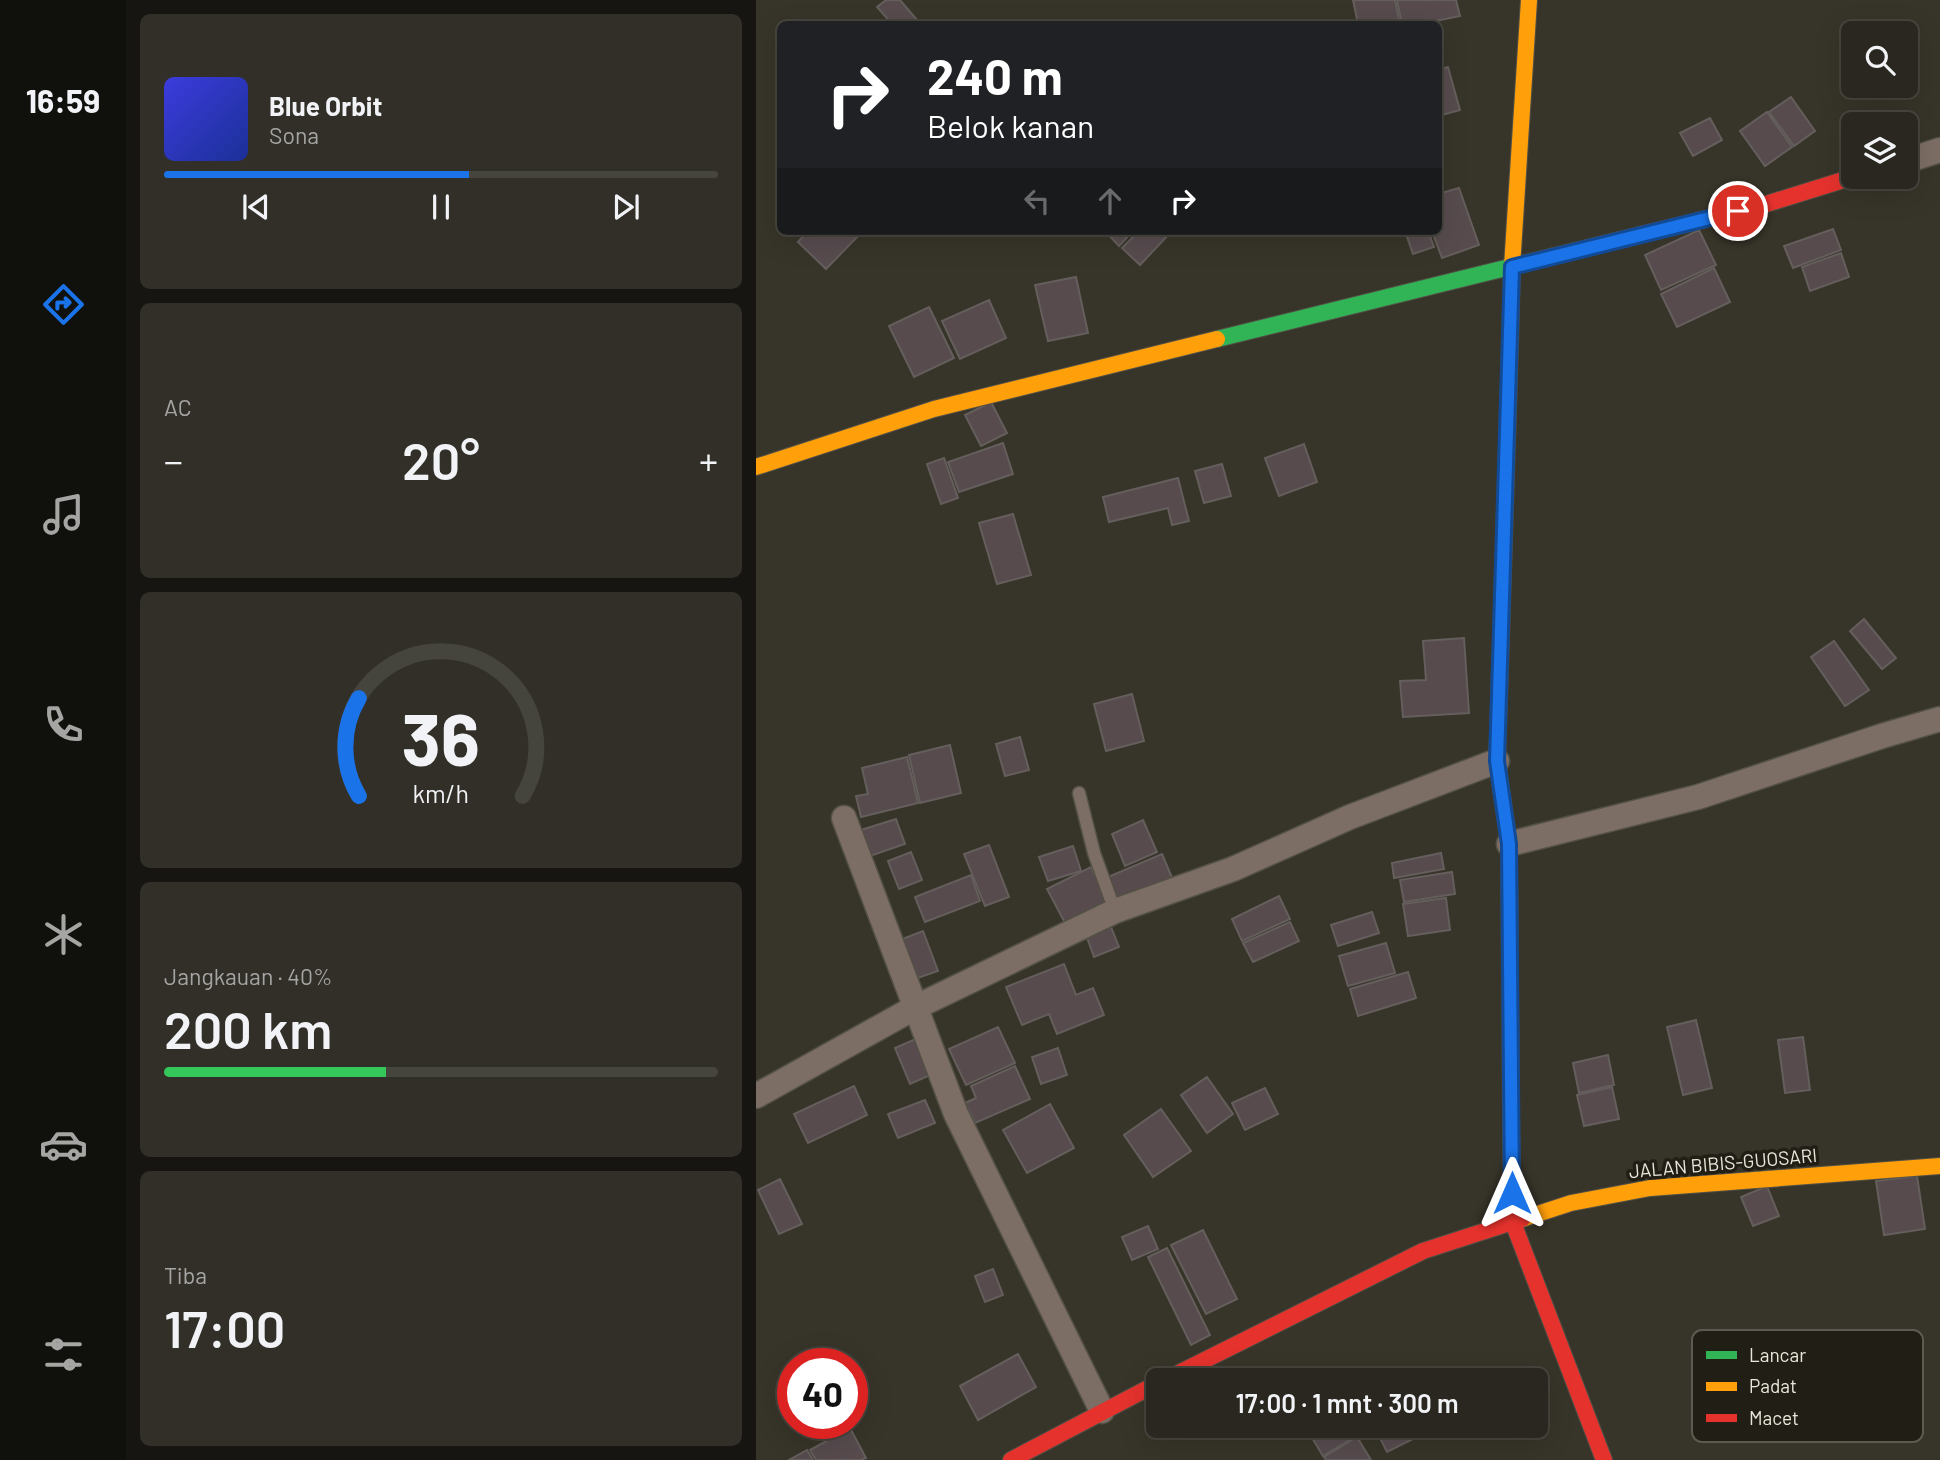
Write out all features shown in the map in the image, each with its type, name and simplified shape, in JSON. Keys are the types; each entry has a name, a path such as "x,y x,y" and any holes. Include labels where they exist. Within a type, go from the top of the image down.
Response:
{"street":[{"path":"1529,0 1512,267 1497,761 1509,844 1512,1220 1604,1460"},
{"path":"1918,156 1940,150"},
{"path":"756,467 934,409 1763,205 1841,181"},
{"path":"1509,844 1698,797 1940,719"},
{"path":"756,1096 914,1008 1115,911 1233,869 1350,817 1497,761"},
{"path":"844,818 956,1114 1102,1411"},
{"name":"JALAN BIBIS-GUOSARI","path":"1189,1368 1423,1251 1571,1203 1650,1188 1940,1166"},
{"name":"JALAN BIBIS-GUOSARI","path":"1011,1460 1146,1389"}],"lane":[{"path":"1079,793 1094,853 1115,911"}],"building":[{"path":"886,0 900,0 918,21 889,21 877,7"},
{"path":"1353,0 1395,0 1399,21 1357,21"},
{"path":"1397,0 1456,0 1460,16 1436,21 1401,21"},
{"path":"1448,67 1460,110 1442,115 1442,69"},
{"path":"1791,97 1815,131 1794,146 1769,112"},
{"path":"1767,112 1792,147 1765,166 1740,131"},
{"path":"1710,118 1722,140 1693,156 1680,133"},
{"path":"1459,188 1479,245 1442,258 1433,235 1442,235 1442,193"},
{"path":"1833,229 1841,250 1793,268 1784,246"},
{"path":"1699,230 1716,265 1661,290 1645,255"},
{"path":"804,235 859,235 826,269 798,242"},
{"path":"1109,235 1129,235 1119,246"},
{"path":"1135,235 1168,235 1140,265 1122,248"},
{"path":"1406,235 1430,235 1434,247 1413,254"},
{"path":"1841,253 1849,277 1810,291 1802,267"},
{"path":"1714,268 1730,302 1677,327 1661,294"},
{"path":"1076,277 1088,333 1048,341 1035,285"},
{"path":"989,300 1006,338 960,359 942,321"},
{"path":"929,307 954,358 914,377 889,326"},
{"path":"991,402 1007,433 981,446 965,415"},
{"path":"1003,443 1013,474 959,492 948,462"},
{"path":"1304,444 1317,482 1279,496 1265,458"},
{"path":"944,458 958,498 941,504 927,464"},
{"path":"1222,464 1231,496 1204,503 1195,471"},
{"path":"1178,478 1189,521 1172,525 1168,508 1109,522 1103,497"},
{"path":"1013,514 1031,575 997,584 979,523"},
{"path":"1864,619 1896,658 1882,669 1850,631"},
{"path":"1464,638 1469,713 1403,717 1400,681 1426,680 1423,641"},
{"path":"1834,641 1869,690 1845,706 1811,657"},
{"path":"1132,694 1144,741 1106,751 1094,704"},
{"path":"1020,737 1029,770 1005,776 996,744"},
{"path":"950,745 961,793 920,803 909,755"},
{"path":"907,757 918,803 861,817 856,796 868,794 862,768"},
{"path":"896,819 905,844 870,856 861,830"},
{"path":"1143,820 1157,852 1125,866 1112,834"},
{"path":"989,845 1009,897 985,906 964,854"},
{"path":"1073,846 1081,871 1048,881 1039,857"},
{"path":"911,852 922,880 899,889 888,861"},
{"path":"1441,853 1444,869 1394,878 1392,863"},
{"path":"1162,854 1173,880 1119,903 1108,877"},
{"path":"1091,867 1108,902 1065,923 1047,889"},
{"path":"1452,872 1455,894 1404,902 1400,880"},
{"path":"971,875 980,901 925,922 915,897"},
{"path":"1279,896 1290,919 1242,941 1232,919"},
{"path":"1446,898 1450,930 1408,936 1403,904"},
{"path":"1372,912 1379,933 1338,946 1331,925"},
{"path":"1109,922 1119,947 1094,957 1085,932"},
{"path":"1290,922 1299,941 1253,962 1243,943"},
{"path":"923,931 938,971 912,980 897,941"},
{"path":"1386,943 1395,973 1348,986 1339,956"},
{"path":"1064,964 1076,995 1093,988 1104,1015 1057,1034 1049,1014 1022,1025 1006,987"},
{"path":"1408,972 1416,998 1358,1016 1350,989"},
{"path":"1696,1020 1712,1088 1683,1095 1667,1027"},
{"path":"998,1027 1015,1063 966,1085 949,1049"},
{"path":"920,1037 935,1073 910,1084 895,1048"},
{"path":"1803,1037 1810,1090 1785,1093 1778,1040"},
{"path":"1058,1048 1067,1075 1041,1084 1032,1057"},
{"path":"1608,1055 1614,1085 1579,1093 1573,1063"},
{"path":"1015,1066 1030,1099 975,1123 965,1103 976,1098 971,1086"},
{"path":"1207,1077 1233,1114 1207,1133 1181,1095"},
{"path":"854,1086 867,1115 808,1143 794,1114"},
{"path":"1612,1087 1619,1119 1584,1126 1577,1095"},
{"path":"1265,1088 1278,1114 1245,1130 1232,1103"},
{"path":"925,1100 935,1123 898,1138 888,1114"},
{"path":"1050,1104 1074,1148 1027,1173 1003,1130"},
{"path":"1161,1109 1191,1151 1153,1177 1124,1135"},
{"path":"1917,1176 1925,1229 1884,1235 1876,1181"},
{"path":"780,1179 802,1224 779,1234 758,1190"},
{"path":"1767,1186 1779,1216 1753,1226 1741,1197"},
{"path":"1148,1226 1158,1249 1132,1260 1122,1237"},
{"path":"1203,1230 1237,1299 1206,1314 1171,1245"},
{"path":"1167,1248 1210,1335 1191,1345 1148,1257"},
{"path":"993,1269 1003,1295 985,1302 975,1276"},
{"path":"1018,1354 1036,1387 978,1420 960,1386"},
{"path":"1312,1438 1353,1438 1323,1456"},
{"path":"1358,1438 1371,1460 1326,1460 1324,1457"},
{"path":"1380,1438 1415,1438 1387,1452"},
{"path":"830,1439 856,1439 866,1458 816,1460 810,1450"},
{"path":"807,1450 813,1460 789,1460"}],"traffic: fast":[{"path":"1217,339 1644,234"},
{"path":"1499,703 1510,347"}],"traffic: slow":[{"path":"1510,347 1512,267 1529,0"},
{"path":"756,467 934,409 1217,339"},
{"path":"1499,703 1497,761 1509,844 1511,1114"},
{"path":"1522,1219 1571,1203 1650,1188 1940,1166"}],"traffic: jam":[{"path":"1644,234 1763,205 1841,181"},
{"path":"1511,1114 1512,1220 1604,1460"},
{"path":"1189,1368 1423,1251 1522,1219"},
{"path":"1011,1460 1146,1389"}],"route":[{"path":"1512,1193 1509,844 1497,761 1512,267 1738,211"}]}
